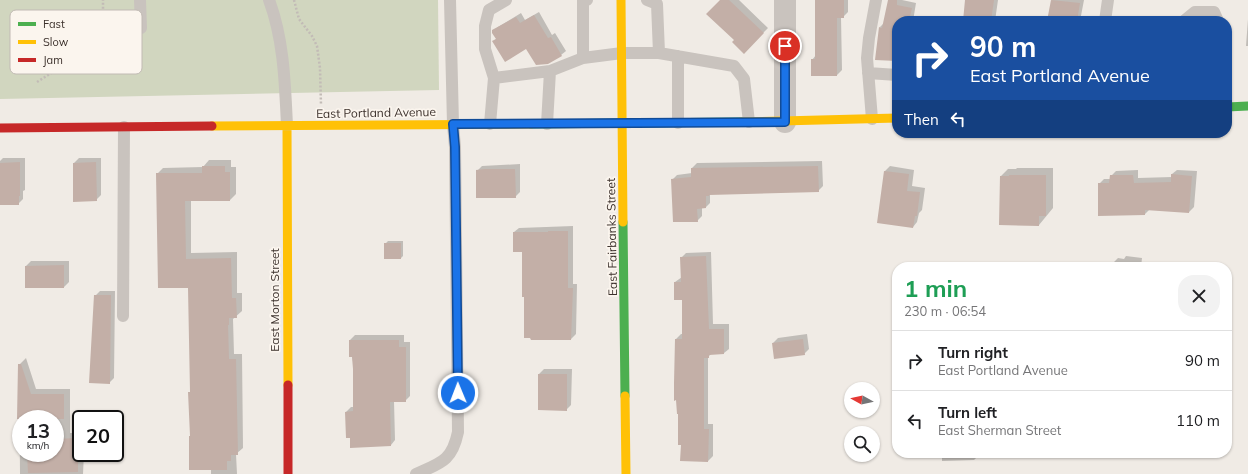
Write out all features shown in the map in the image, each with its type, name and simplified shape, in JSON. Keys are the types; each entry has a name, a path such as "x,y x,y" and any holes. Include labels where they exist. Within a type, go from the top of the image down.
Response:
{"main road":[{"name":"East Fairbanks Street","path":"621,0 626,474"},
{"path":"1232,107 1248,106"},
{"name":"East Portland Avenue","path":"0,128 785,122 892,118"},
{"name":"East Morton Street","path":"287,126 288,474"}],"street":[{"path":"785,0 785,122"}],"lane":[{"path":"269,0 277,26 284,69 287,126"},
{"path":"416,474 444,461 449,456 456,444 458,432 455,147 453,124 450,0"},
{"path":"490,124 494,78 485,49 485,26 489,10 506,0"},
{"path":"582,0 583,58"},
{"path":"647,0 656,4 659,53"},
{"path":"872,119 867,58 876,0"},
{"path":"1106,16 1108,0"},
{"path":"1190,16 1195,12 1214,12 1216,16"},
{"path":"494,78 550,71 583,58 622,54 659,53 678,56 734,66 744,79 749,122"},
{"path":"678,56 678,123"},
{"path":"548,124 550,71"},
{"path":"868,73 892,75"},
{"path":"123,316 124,127"}],"path":[{"path":"102,0 102,10"},
{"path":"294,0 299,18 312,36 317,46 320,68 322,125"},
{"path":"37,82 50,74"}],"green space":[{"path":"0,0 438,0 439,90 0,99"}],"building":[{"path":"720,0 729,0 764,33 744,54 732,42 734,40 706,14"},
{"path":"815,0 844,0 844,18 837,18 837,76 811,76 811,59 815,59"},
{"path":"888,0 897,0 897,5 912,8 910,16 892,16 892,61 875,60 879,27 882,28"},
{"path":"965,0 994,0 992,16 963,16"},
{"path":"1051,0 1080,3 1078,16 1048,16"},
{"path":"534,15 548,38 551,37 562,56 548,64 536,65 526,49 505,62 492,41 496,39 492,33 492,30 516,17 520,23"},
{"path":"20,162 19,205 0,205 0,163"},
{"path":"96,162 97,201 73,202 73,163"},
{"path":"202,166 225,166 225,172 230,172 230,201 185,201 186,259 231,258 232,298 236,298 237,318 229,318 229,359 236,359 238,455 231,455 231,461 227,461 227,470 189,470 190,436 188,392 190,392 188,288 158,288 156,173 202,173"},
{"path":"818,166 819,192 709,195 706,196 706,208 697,209 698,222 673,222 671,179 691,177 691,168"},
{"path":"515,169 516,198 476,198 476,170"},
{"path":"884,171 909,174 907,191 920,192 917,216 915,216 913,228 877,223"},
{"path":"1171,174 1192,176 1189,213 1145,210 1145,215 1098,216 1098,183 1109,183 1110,175 1133,175 1134,183 1171,182"},
{"path":"1046,175 1046,216 1039,216 1039,226 999,225 1000,176"},
{"path":"568,231 568,288 573,288 571,340 531,340 530,338 524,338 522,252 513,252 513,232"},
{"path":"384,243 401,243 401,259 384,259"},
{"path":"706,256 709,329 724,329 724,354 709,355 709,358 704,358 704,429 709,429 708,462 680,461 681,445 678,445 678,414 676,400 674,401 674,383 675,339 682,339 682,300 674,300 674,282 681,282 680,257"},
{"path":"64,265 64,288 25,288 25,266"},
{"path":"94,295 111,295 110,384 89,383"},
{"path":"803,339 805,355 774,359 772,343"},
{"path":"349,340 399,340 399,347 406,347 406,402 390,402 391,446 350,448 350,438 346,438 345,412 353,411 353,369 352,357 349,357"},
{"path":"18,364 21,364 31,394 64,394 64,410 17,410"},
{"path":"538,374 567,374 567,411 538,410"},
{"path":"72,438 72,462 78,462 78,472 28,473 27,462 64,462 64,439"}],"traffic: fast":[{"path":"1232,107 1248,106"},
{"path":"531,124 741,122"},
{"path":"623,222 625,396"}],"traffic: slow":[{"path":"621,0 623,222"},
{"path":"741,122 892,118"},
{"path":"212,126 531,124"},
{"path":"287,126 288,385"},
{"path":"625,396 626,474"}],"traffic: jam":[{"path":"0,128 212,126"},
{"path":"288,385 288,474"}],"route":[{"path":"458,393 455,147 453,124 785,122 785,46"}]}
